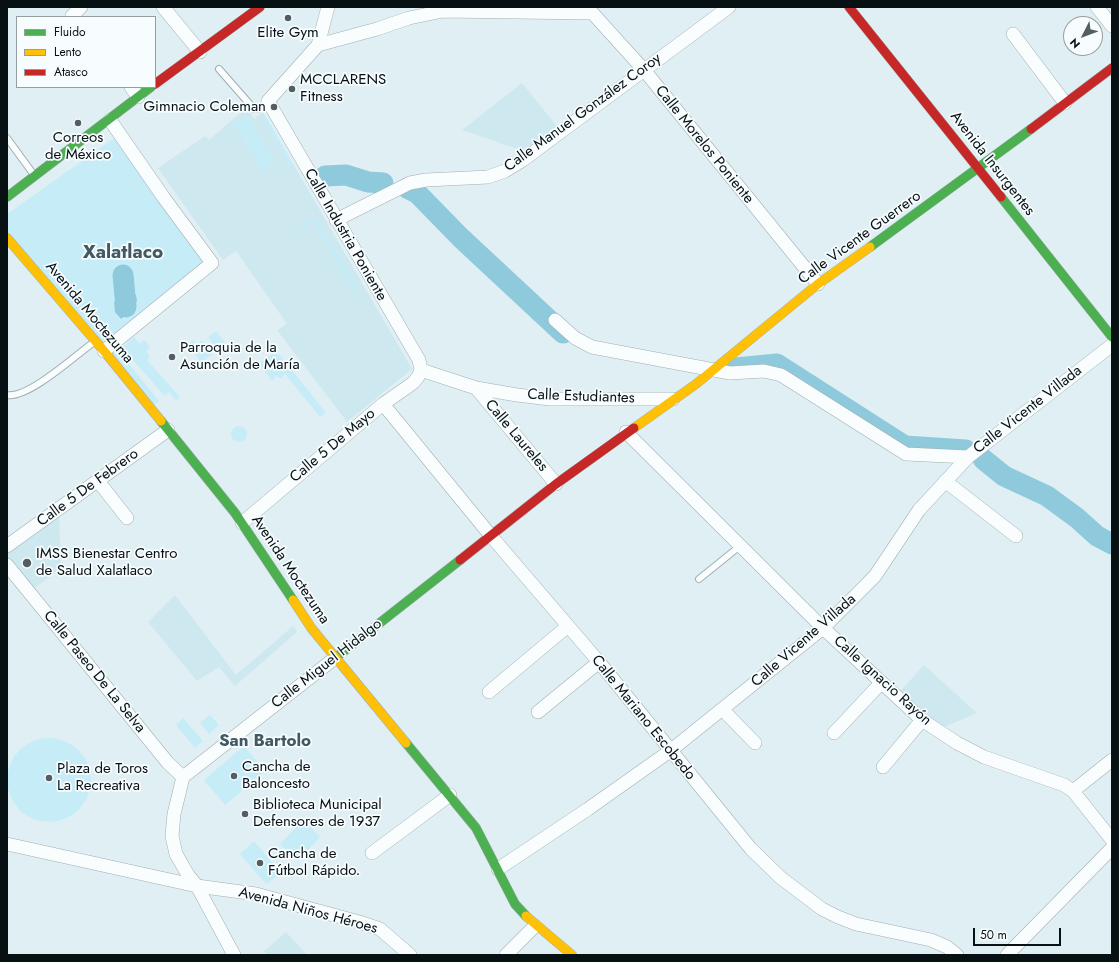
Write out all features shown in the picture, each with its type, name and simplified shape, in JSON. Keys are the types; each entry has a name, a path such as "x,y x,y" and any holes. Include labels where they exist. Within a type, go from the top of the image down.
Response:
{"main road":[{"path":"156,83 260,7"},
{"name":"Avenida Insurgentes","path":"849,7 1112,337"},
{"name":"Calle Vicente Guerrero","path":"626,432 714,369 818,284 978,169 1112,68"},
{"path":"7,197 110,120 134,92 148,88"},
{"name":"Avenida Moctezuma","path":"7,238 95,340 242,523 295,606 335,658 476,828 515,904 535,926 572,955"},
{"name":"Calle Miguel Hidalgo","path":"335,658 556,484 626,432"}],"street":[{"path":"163,7 200,52"},
{"path":"263,105 318,45 328,7"},
{"name":"Calle Manuel González Coroy","path":"336,220 410,183 426,180 488,177 505,171 523,160 729,7"},
{"path":"1097,7 1112,26"},
{"path":"318,45 377,29 409,18 443,11 590,10"},
{"name":"Calle Morelos Poniente","path":"590,10 644,70 818,284"},
{"path":"1013,34 1065,103"},
{"name":"Calle Industria Poniente","path":"263,105 336,220 418,360 421,370"},
{"path":"104,351 212,263 164,198 110,120"},
{"path":"555,320 575,338 592,347 738,373 764,371 780,375 906,454 968,457"},
{"name":"Calle Vicente Villada","path":"498,869 588,809 670,751 723,710 823,628 851,602 875,576 919,510 968,457 1112,345"},
{"name":"Calle Estudiantes","path":"421,370 476,388 550,399 673,399"},
{"name":"Calle 5 De Mayo","path":"242,523 383,404 413,383 421,370"},
{"name":"Calle Laureles","path":"476,388 556,484"},
{"name":"Calle Mariano Escobedo","path":"383,404 491,536 599,662 751,850 781,878 818,906 838,917 856,924 931,940 947,947 957,955"},
{"name":"Calle 5 De Febrero","path":"7,546 168,430"},
{"name":"Calle Ignacio Rayón","path":"626,432 823,628 922,720 957,743 984,757 1064,785 1073,791 1112,840"},
{"path":"98,481 127,518"},
{"path":"945,481 1016,536"},
{"name":"Calle Paseo De La Selva","path":"7,565 168,764 183,777"},
{"path":"489,692 568,626"},
{"name":"Calle Miguel Hidalgo","path":"183,777 335,658"},
{"path":"538,712 599,662"},
{"path":"834,733 882,682"},
{"path":"723,710 755,743"},
{"path":"884,767 909,738 922,720"},
{"path":"1073,791 1112,760"},
{"path":"183,777 174,814 172,836 176,854 188,875 197,886 234,955"},
{"path":"372,853 450,795"},
{"name":"Avenida Niños Héroes","path":"7,844 197,886 256,894 359,922 380,929 410,955"},
{"path":"1007,955 1112,848"},
{"path":"506,955 535,926"}],"lane":[{"path":"219,69 254,109 263,105"},
{"path":"7,138 35,176"},
{"path":"7,394 13,396 41,383 95,340"},
{"path":"700,579 740,546"}],"shaded area":[{"path":"522,83 560,130 529,153 462,130"},
{"path":"247,107 254,119 263,112 412,369 347,422 277,330 287,324 236,251 223,260 158,168 205,136 209,140"},
{"path":"248,115 275,161 266,167 268,170 264,173 233,124 238,120 240,122"},
{"path":"265,115 293,164 290,166 262,118"},
{"path":"120,134 207,262 101,344 7,232 7,214"},
{"path":"315,217 359,291 355,293 313,222 300,229 299,226"},
{"path":"127,293 136,295 137,301 134,305 136,309 133,312 129,312 121,319 115,312 114,302 119,298 121,299 123,306 129,306"},
{"path":"216,331 228,346 219,353 208,337"},
{"path":"134,337 140,344 144,340 150,347 146,351 150,357 147,360 180,397 176,400 169,392 165,396 122,348"},
{"path":"193,340 196,344 202,340 213,354 201,362 188,344"},
{"path":"116,348 159,401 154,405 110,353"},
{"path":"273,353 280,355 326,413 320,417 285,374 281,379 276,376 272,381 259,364"},
{"path":"236,426 242,426 247,431 245,440 242,442 236,442 231,437 231,431"},
{"path":"59,509 61,569 32,590 7,560 7,548"},
{"path":"175,595 236,675 293,626 297,632 235,686 219,667 197,681 148,622"},
{"path":"924,665 977,713 937,730 896,696"},
{"path":"210,715 219,725 209,734 200,723"},
{"path":"183,718 203,741 195,748 176,725"},
{"name":"Plaza de Toros La Recreativa","path":"49,738 65,741 79,750 88,764 91,780 88,796 79,810 65,819 49,822 33,819 19,810 10,796 7,780 10,764 19,750 33,741"},
{"name":"Cancha de Baloncesto","path":"244,746 265,771 225,805 204,780"},
{"path":"303,820 320,837 298,861 280,844"},
{"name":"Cancha de Fútbol Rápido.","path":"254,841 280,872 280,874 266,884 240,854"},
{"path":"286,932 307,955 267,955 264,951"}],"waterway":[{"path":"325,176 346,175 368,182 383,183"},
{"path":"407,188 417,193 461,238 563,333"},
{"path":"123,275 126,307"},
{"path":"736,368 777,364 905,446 966,450"},
{"path":"983,459 1004,476 1047,496 1077,518 1097,536 1112,544"}],"traffic: fast":[{"path":"7,197 150,88"},
{"path":"870,247 1031,129"},
{"path":"1001,197 1112,337"},
{"path":"161,421 235,513 293,600"},
{"path":"335,658 460,560"},
{"path":"406,743 476,828 515,904 526,916"}],"traffic: slow":[{"path":"7,238 104,351 161,421"},
{"path":"634,428 696,384 818,284 870,247"},
{"path":"293,600 312,629 406,743"},
{"path":"526,916 572,955"}],"traffic: jam":[{"path":"156,83 260,7"},
{"path":"849,7 1001,197"},
{"path":"1031,129 1112,68"},
{"path":"460,560 556,484 634,428"}],"place":[{"name":"Elite Gym","path":"288,18"},
{"name":"MCCLARENS Fitness","path":"292,89"},
{"name":"Gimnacio Coleman","path":"274,107"},
{"name":"Correos de México","path":"78,123"},
{"name":"Parroquia de la Asunción de María","path":"172,357"},
{"name":"IMSS Bienestar Centro de Salud Xalatlaco","path":"27,563"},
{"name":"Cancha de Baloncesto","path":"234,776"},
{"name":"Plaza de Toros La Recreativa","path":"49,778"},
{"name":"Biblioteca Municipal Defensores de 1937","path":"245,814"},
{"name":"Cancha de Fútbol Rápido.","path":"260,863"}],"district":[{"name":"Xalatlaco","path":"123,253"},
{"name":"San Bartolo","path":"265,742"}]}
